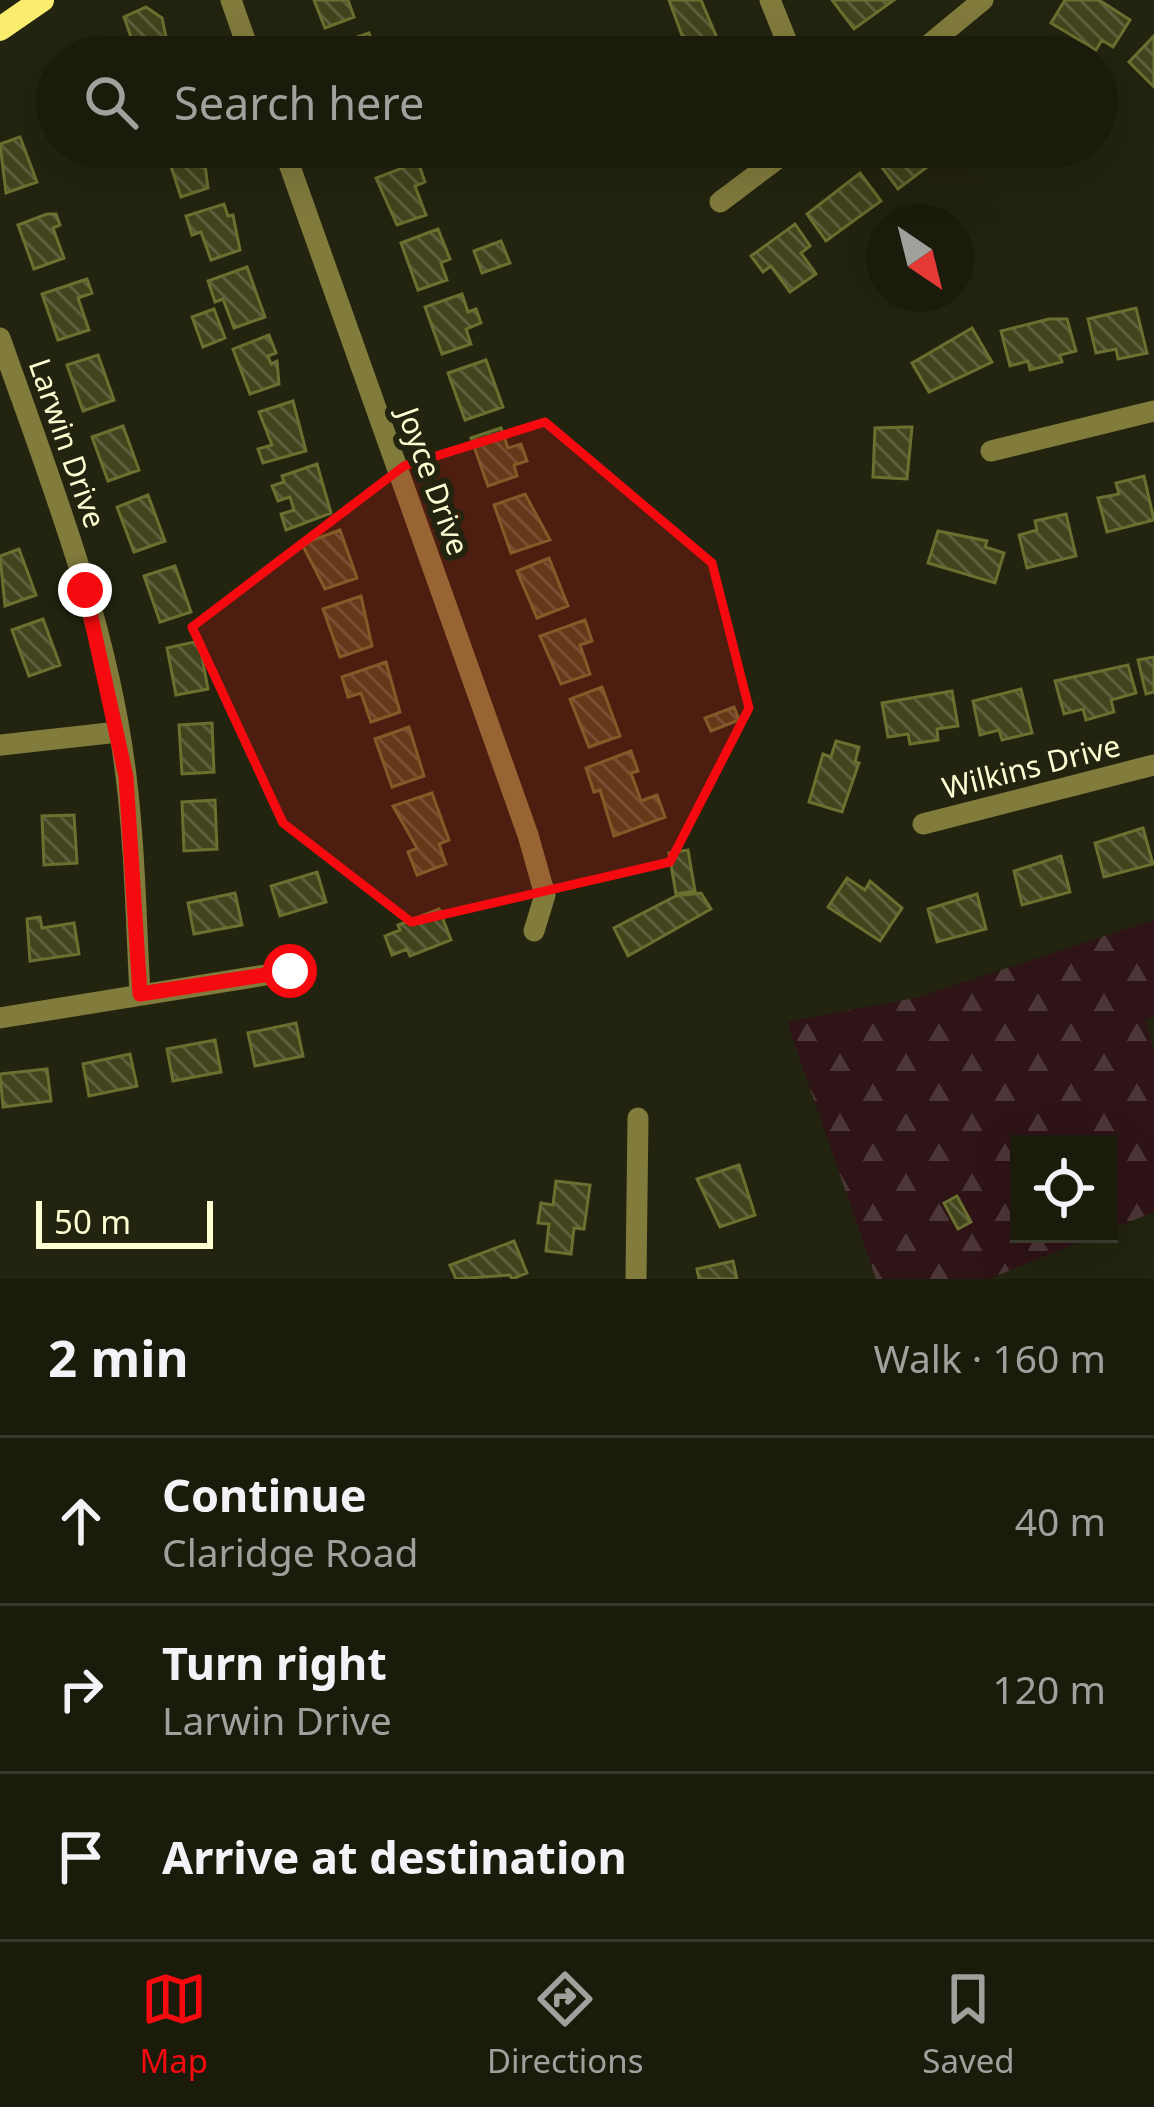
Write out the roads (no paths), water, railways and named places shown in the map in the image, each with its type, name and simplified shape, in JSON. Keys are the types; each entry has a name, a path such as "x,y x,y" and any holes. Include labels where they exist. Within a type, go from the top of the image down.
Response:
{"main road":[{"path":"0,29 42,0"}],"street":[{"path":"231,0 244,36"},
{"path":"770,0 785,36"},
{"path":"939,36 983,0"},
{"name":"Joyce Drive","path":"290,168 529,836 544,895 534,931"},
{"path":"720,202 765,168"},
{"name":"Larwin Drive","path":"0,338 8,387 85,590 118,732 126,777 140,994"},
{"path":"991,451 1154,411"},
{"path":"1,746 118,732"},
{"name":"Wilkins Drive","path":"923,824 1154,765"},
{"path":"0,1018 290,971"},
{"path":"632,1277 638,1118"}]}
